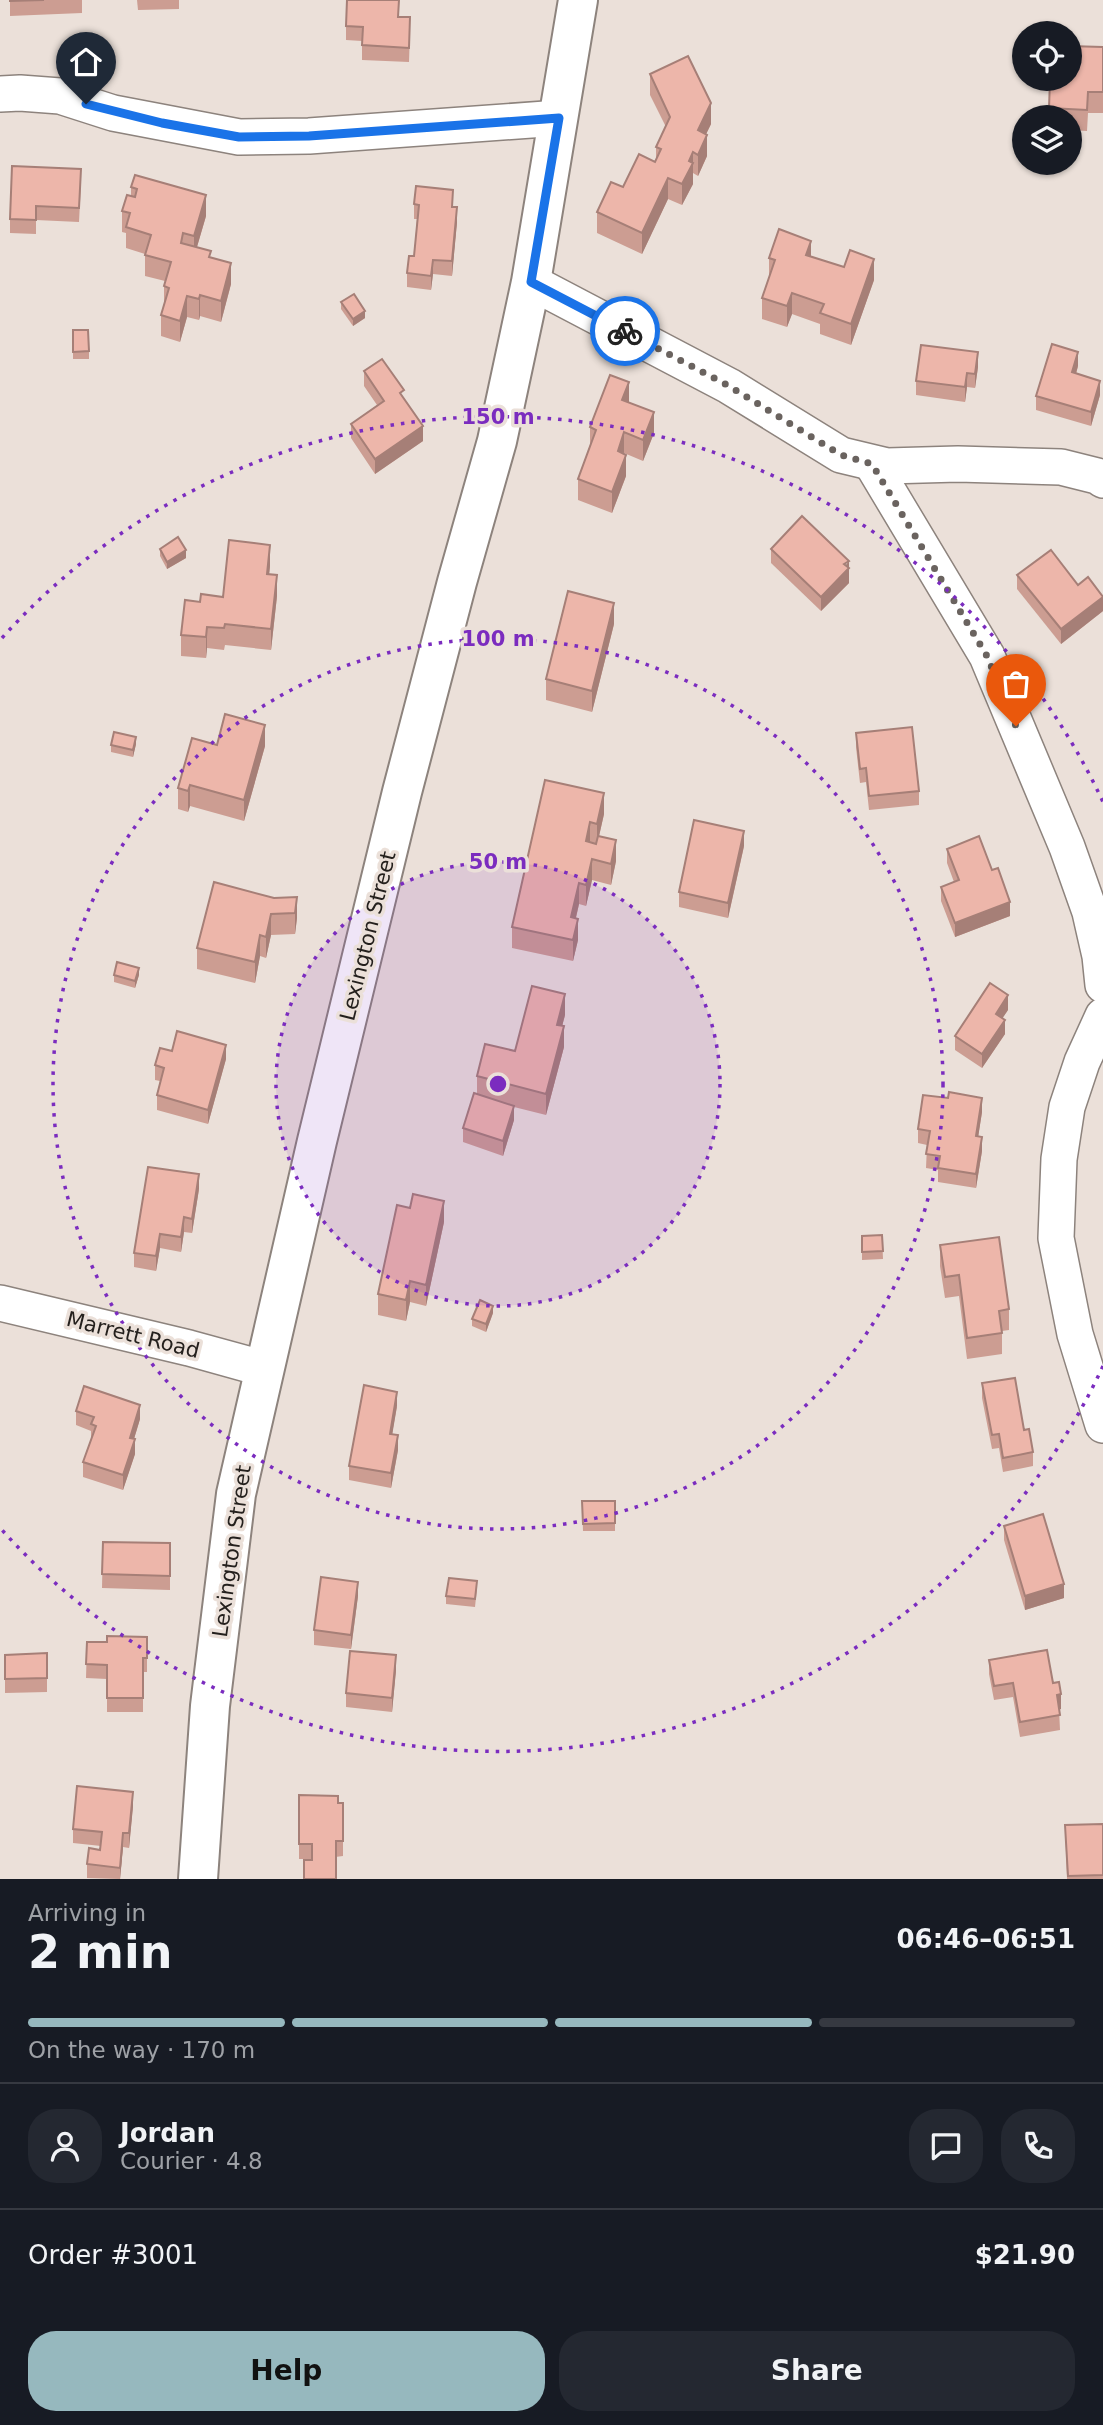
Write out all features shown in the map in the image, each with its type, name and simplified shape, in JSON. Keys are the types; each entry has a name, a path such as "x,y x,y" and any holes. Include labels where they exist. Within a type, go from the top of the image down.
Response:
{"street":[{"name":"Lexington Street","path":"198,1879 210,1706 236,1494 317,1141 402,792 496,441 531,282 578,0"},
{"path":"0,94 60,96 113,113 239,137 309,136 559,118"},
{"path":"531,282 729,386 841,455 887,466 958,464 1061,467 1103,480"},
{"path":"872,464 987,656 1086,899 1100,956 1103,985"},
{"path":"1103,1016 1082,1062 1067,1107 1059,1159 1056,1238 1075,1334 1103,1425"},
{"name":"Marrett Road","path":"0,1303 265,1369"}],"building":[{"path":"347,0 399,0 398,17 410,17 409,48 362,45 363,27 346,26"},
{"path":"1082,46 1103,47 1103,92 1088,92 1087,110 1082,110 1082,105 1049,105 1050,91 1082,91"},
{"path":"688,56 711,103 698,130 707,135 698,155 693,152 689,161 693,163 682,184 668,178 642,233 597,212 611,182 623,187 639,154 655,162 661,149 656,147 670,117 650,74"},
{"path":"12,166 81,169 79,208 36,206 36,220 10,219"},
{"path":"135,175 206,195 194,236 183,233 181,243 211,251 209,257 231,263 221,301 200,295 199,299 187,296 180,321 161,315 169,288 164,286 171,262 145,255 151,235 126,227 130,213 122,211 127,195 135,197 137,189 131,187"},
{"path":"416,186 453,190 452,207 457,207 452,261 433,260 431,276 407,273 409,256 414,256 419,205 414,204"},
{"path":"779,229 811,241 806,255 844,267 850,250 874,259 851,324 820,313 824,304 792,293 787,306 762,298 775,260 769,258"},
{"path":"354,294 365,311 353,319 341,302"},
{"path":"73,330 88,330 89,351 73,352"},
{"path":"1052,344 1078,352 1072,372 1100,381 1091,412 1036,396"},
{"path":"921,345 978,352 975,374 967,373 965,387 916,381"},
{"path":"382,359 404,390 400,393 423,426 375,459 351,424 384,401 364,371"},
{"path":"610,375 629,382 622,400 654,412 643,440 624,432 618,451 626,455 612,492 578,479 596,430 590,427"},
{"path":"802,516 849,561 844,564 849,568 821,597 771,549"},
{"path":"178,537 186,550 167,562 160,549"},
{"path":"229,540 270,545 267,574 277,575 271,629 225,624 224,628 207,627 206,637 181,635 185,600 200,602 201,594 223,597"},
{"path":"1051,550 1078,585 1088,577 1103,597 1061,629 1017,575"},
{"path":"568,591 614,603 592,691 546,679"},
{"path":"225,714 265,725 244,800 190,785 188,791 178,788 192,738 217,745"},
{"path":"912,727 919,791 869,796 866,768 860,769 856,733"},
{"path":"114,732 136,737 133,750 111,745"},
{"path":"545,780 604,793 597,824 590,822 586,841 596,844 598,836 616,840 611,864 592,859 586,885 579,883 571,917 578,919 573,940 512,927"},
{"path":"694,820 744,831 728,903 679,892"},
{"path":"979,836 992,870 998,868 1010,902 955,923 941,887 959,880 947,849"},
{"path":"214,882 274,898 297,897 295,913 271,914 266,937 260,935 255,962 197,948"},
{"path":"117,962 139,968 135,981 114,975"},
{"path":"990,983 1008,995 996,1014 1005,1020 982,1054 955,1036"},
{"path":"532,986 565,994 557,1025 564,1026 546,1094 477,1076 485,1044 515,1051"},
{"path":"177,1031 226,1045 208,1110 157,1095 164,1068 155,1065 160,1048 172,1051"},
{"path":"949,1092 982,1098 976,1136 982,1137 976,1174 938,1168 940,1156 926,1154 930,1131 918,1129 923,1095 948,1098"},
{"path":"474,1093 514,1106 503,1141 463,1128"},
{"path":"148,1167 199,1174 192,1219 184,1217 181,1237 160,1234 156,1256 134,1253"},
{"path":"413,1194 444,1201 426,1285 410,1281 406,1300 378,1294 397,1205 410,1208"},
{"path":"882,1235 883,1251 862,1252 862,1236"},
{"path":"999,1237 1009,1309 999,1311 1002,1333 967,1338 959,1275 945,1277 940,1245"},
{"path":"480,1300 493,1306 486,1324 472,1319"},
{"path":"1015,1378 1024,1430 1029,1429 1033,1452 1003,1458 999,1434 992,1435 982,1383"},
{"path":"364,1385 397,1392 390,1434 398,1435 391,1473 349,1466"},
{"path":"84,1386 140,1405 130,1438 135,1439 123,1475 83,1462 96,1426 91,1424 94,1417 76,1411"},
{"path":"582,1501 615,1501 615,1523 583,1524"},
{"path":"1043,1514 1064,1584 1025,1596 1004,1526"},
{"path":"103,1542 170,1543 170,1576 102,1574"},
{"path":"321,1577 358,1582 351,1635 314,1630"},
{"path":"449,1578 477,1581 475,1599 446,1596"},
{"path":"107,1636 147,1637 147,1658 143,1658 143,1698 107,1698 107,1665 86,1664 87,1642 107,1642"},
{"path":"1047,1650 1053,1683 1059,1682 1061,1694 1057,1695 1060,1715 1020,1722 1013,1683 994,1686 989,1660"},
{"path":"350,1651 396,1655 392,1698 346,1693"},
{"path":"47,1653 47,1678 5,1679 5,1655"},
{"path":"77,1786 133,1792 129,1833 123,1833 120,1868 87,1864 89,1848 100,1850 102,1832 73,1829"},
{"path":"299,1795 338,1796 338,1803 343,1803 343,1841 336,1841 336,1879 304,1879 304,1860 312,1860 312,1844 299,1844"},
{"path":"1103,1824 1103,1875 1068,1876 1065,1825"}],"way so far":[{"path":"625,331 729,386 841,455 872,464 987,656 1016,726"}],"route":[{"path":"86,104 113,113 239,137 309,136 559,118 531,282 625,331"}]}
